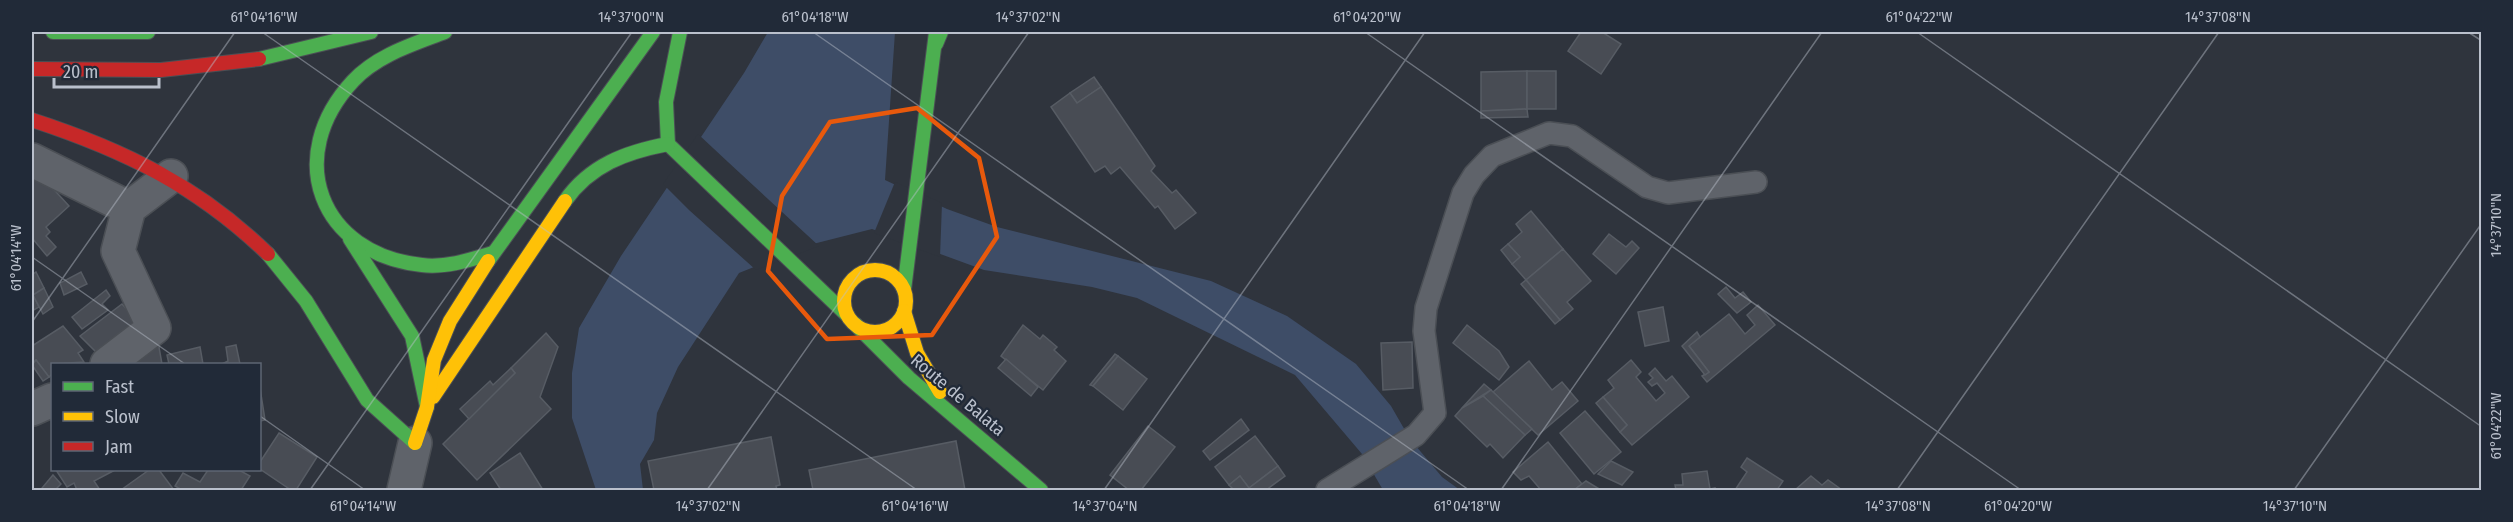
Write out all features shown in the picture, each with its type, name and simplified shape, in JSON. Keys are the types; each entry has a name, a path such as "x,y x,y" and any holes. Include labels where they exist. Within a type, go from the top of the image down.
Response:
{"main road":[{"path":"53,32 148,32"},
{"path":"32,69 86,73 243,63 303,52 371,32"},
{"path":"427,406 412,336 348,237 331,219 318,191 313,162 317,139 336,100 370,66 445,32"},
{"path":"32,120 71,132 171,176 220,208 265,248 298,290 363,395 415,443 427,406 434,360 443,334 493,254 653,32"},
{"path":"427,406 577,184 591,170 624,154 668,144 664,126 665,104 680,32"},
{"path":"938,36 916,185 904,290 904,311 909,337 918,358 963,422"},
{"name":"Route de Balata","path":"668,144 851,319 909,378 1041,490"},
{"path":"348,237 372,251 421,265 470,261 493,254"},
{"path":"904,290 892,274 883,271 863,272 855,277 845,295 851,319 864,329 883,331 900,320 904,311"}],"street":[{"path":"32,160 129,208"},
{"path":"108,363 154,328 118,251 129,208 171,176"},
{"path":"32,409 51,400"},
{"path":"404,490 415,443"}],"lane":[{"path":"1327,490 1351,478 1416,435 1435,413 1424,331 1426,308 1463,193 1474,175 1492,156 1549,133 1560,134 1572,136 1647,187 1668,193 1756,182"}],"highlighted area":[{"path":"917,108 979,158 997,237 932,335 827,339 768,271 782,196 830,122"}],"water":[{"path":"768,32 895,32 885,180 947,209 997,227 1211,281 1287,316 1356,364 1391,406 1410,439 1442,477 1460,490 1383,490 1362,454 1295,375 1137,298 1092,287 984,270 872,229 809,245 739,273 678,367 657,413 654,440 640,464 643,490 596,490 572,418 572,373 579,328 621,256 744,73"}],"pier":[{"path":"698,134 819,246 756,270 689,210 663,184"},
{"path":"895,182 942,203 940,257 874,233"}],"building":[{"path":"1581,32 1602,32 1621,44 1601,74 1568,51"},
{"path":"1527,71 1527,109 1481,111 1481,72"},
{"path":"1527,71 1556,71 1556,109 1527,109"},
{"path":"1094,77 1101,87 1077,103 1070,93"},
{"path":"1101,87 1155,166 1151,171 1172,193 1176,190 1196,213 1175,229 1158,206 1155,208 1120,167 1111,174 1105,166 1095,172 1051,107 1070,93 1077,103"},
{"path":"1527,109 1528,117 1481,118 1481,111"},
{"path":"36,170 69,206 46,227 50,232 46,236 56,247 47,256 32,238 32,174"},
{"path":"1531,211 1563,249 1526,280 1512,264 1520,257 1508,244 1522,232 1516,224"},
{"path":"1609,234 1626,247 1632,241 1639,248 1616,274 1593,254"},
{"path":"1508,244 1520,257 1512,264 1501,250"},
{"path":"1563,249 1591,281 1567,302 1573,309 1560,320 1526,280"},
{"path":"36,272 44,288 33,295 39,307 32,311 32,275"},
{"path":"81,272 87,284 64,295 60,283"},
{"path":"1526,280 1560,320 1555,324 1521,284"},
{"path":"1726,287 1735,298 1743,292 1751,302 1737,313 1718,294"},
{"path":"44,288 53,307 43,314 33,295"},
{"path":"106,290 110,296 102,304 108,310 82,329 72,317"},
{"path":"122,304 142,326 102,358 80,336"},
{"path":"1758,305 1775,325 1707,382 1702,376 1709,372 1689,346 1729,314 1745,334 1755,325 1747,315"},
{"path":"1663,307 1669,341 1645,346 1638,312"},
{"path":"1023,325 1040,339 1043,335 1057,347 1054,350 1066,361 1043,390 1001,356"},
{"path":"1467,325 1499,351 1509,367 1499,380 1453,343"},
{"path":"63,326 83,350 78,353 84,362 51,363 49,377 36,360 32,364 32,346"},
{"path":"1697,332 1700,337 1689,346 1709,372 1705,375 1682,346"},
{"path":"546,333 558,347 540,397 551,409 477,480 443,444 515,373 511,368"},
{"path":"157,336 162,363 129,363"},
{"path":"1412,342 1413,388 1383,390 1381,343"},
{"path":"236,345 240,363 224,363 228,361 226,347"},
{"path":"200,347 203,363 169,363 167,355"},
{"path":"1115,354 1118,356 1093,386 1090,385"},
{"path":"1118,356 1147,379 1123,410 1093,386"},
{"path":"1006,359 1038,387 1031,396 998,368"},
{"path":"36,360 49,377 43,381 32,365"},
{"path":"1631,360 1641,372 1636,377 1656,401 1665,393 1657,383 1652,386 1648,382 1653,378 1649,374 1655,368 1666,381 1672,376 1689,397 1632,445 1620,432 1627,425 1603,397 1614,388 1608,380"},
{"path":"1529,361 1552,390 1562,382 1578,401 1538,435 1493,392"},
{"path":"511,368 515,373 469,419 460,409 490,381 493,385"},
{"path":"1484,384 1491,390 1462,408"},
{"path":"1491,390 1532,429 1525,435 1483,396"},
{"path":"261,394 265,420 261,421"},
{"path":"1483,396 1525,435 1503,458 1490,444 1487,447 1455,416 1462,408"},
{"path":"1603,397 1627,425 1620,432 1596,403"},
{"path":"1585,411 1621,452 1594,474 1560,433"},
{"path":"1241,419 1249,430 1210,460 1203,451"},
{"path":"1148,426 1175,447 1141,490 1129,490 1110,475"},
{"path":"279,433 317,457 296,490 291,490 261,470 261,460"},
{"path":"1255,436 1278,466 1249,488 1240,476 1229,485 1215,467"},
{"path":"771,437 780,485 776,486 777,490 654,490 648,461"},
{"path":"956,441 965,490 813,490 809,470"},
{"path":"1548,442 1582,484 1574,490 1541,490 1529,476 1521,480 1513,472"},
{"path":"520,453 543,490 501,490 490,473"},
{"path":"1747,458 1783,481 1777,490 1735,490 1747,472 1741,467"},
{"path":"1611,461 1633,472 1622,485 1598,474"},
{"path":"1278,466 1285,476 1266,490 1234,490 1229,485 1240,476 1249,488"},
{"path":"57,471 113,471 94,481 100,490 77,490 74,483 67,487"},
{"path":"148,471 160,471 174,490 121,490"},
{"path":"207,471 241,471 250,476 241,490 182,490 175,486 183,473 200,482"},
{"path":"1707,471 1710,489 1715,488 1715,490 1676,490 1675,485 1683,485 1682,474"},
{"path":"53,475 61,484 55,490 42,488"},
{"path":"1811,476 1822,485 1828,480 1842,490 1795,490"},
{"path":"1586,481 1601,490 1574,490"}],"traffic: fast":[{"path":"53,32 148,32"},
{"path":"259,59 371,32"},
{"path":"445,32 384,57 353,81 332,110 320,140 317,169 323,197 336,222 358,242 387,257 422,265 440,265 457,263 493,253"},
{"path":"488,261 653,32"},
{"path":"668,144 666,102 680,32"},
{"path":"904,290 936,32"},
{"path":"936,44 941,32"},
{"path":"668,144 847,315"},
{"path":"565,201 586,178 610,162 638,151 668,144"},
{"path":"350,239 412,336 427,407"},
{"path":"268,254 306,301 367,400 415,443"},
{"path":"855,324 909,378 1041,490"}],"traffic: slow":[{"path":"433,397 565,201"},
{"path":"415,443 427,407 434,360 450,321 488,261"},
{"path":"875,270 897,279 906,301 897,323 875,332 853,323 844,301 853,279 875,270"},
{"path":"904,311 917,353 940,392"}],"traffic: jam":[{"path":"32,69 161,70 259,59"},
{"path":"32,120 98,144 158,173 215,209 268,254"}]}
